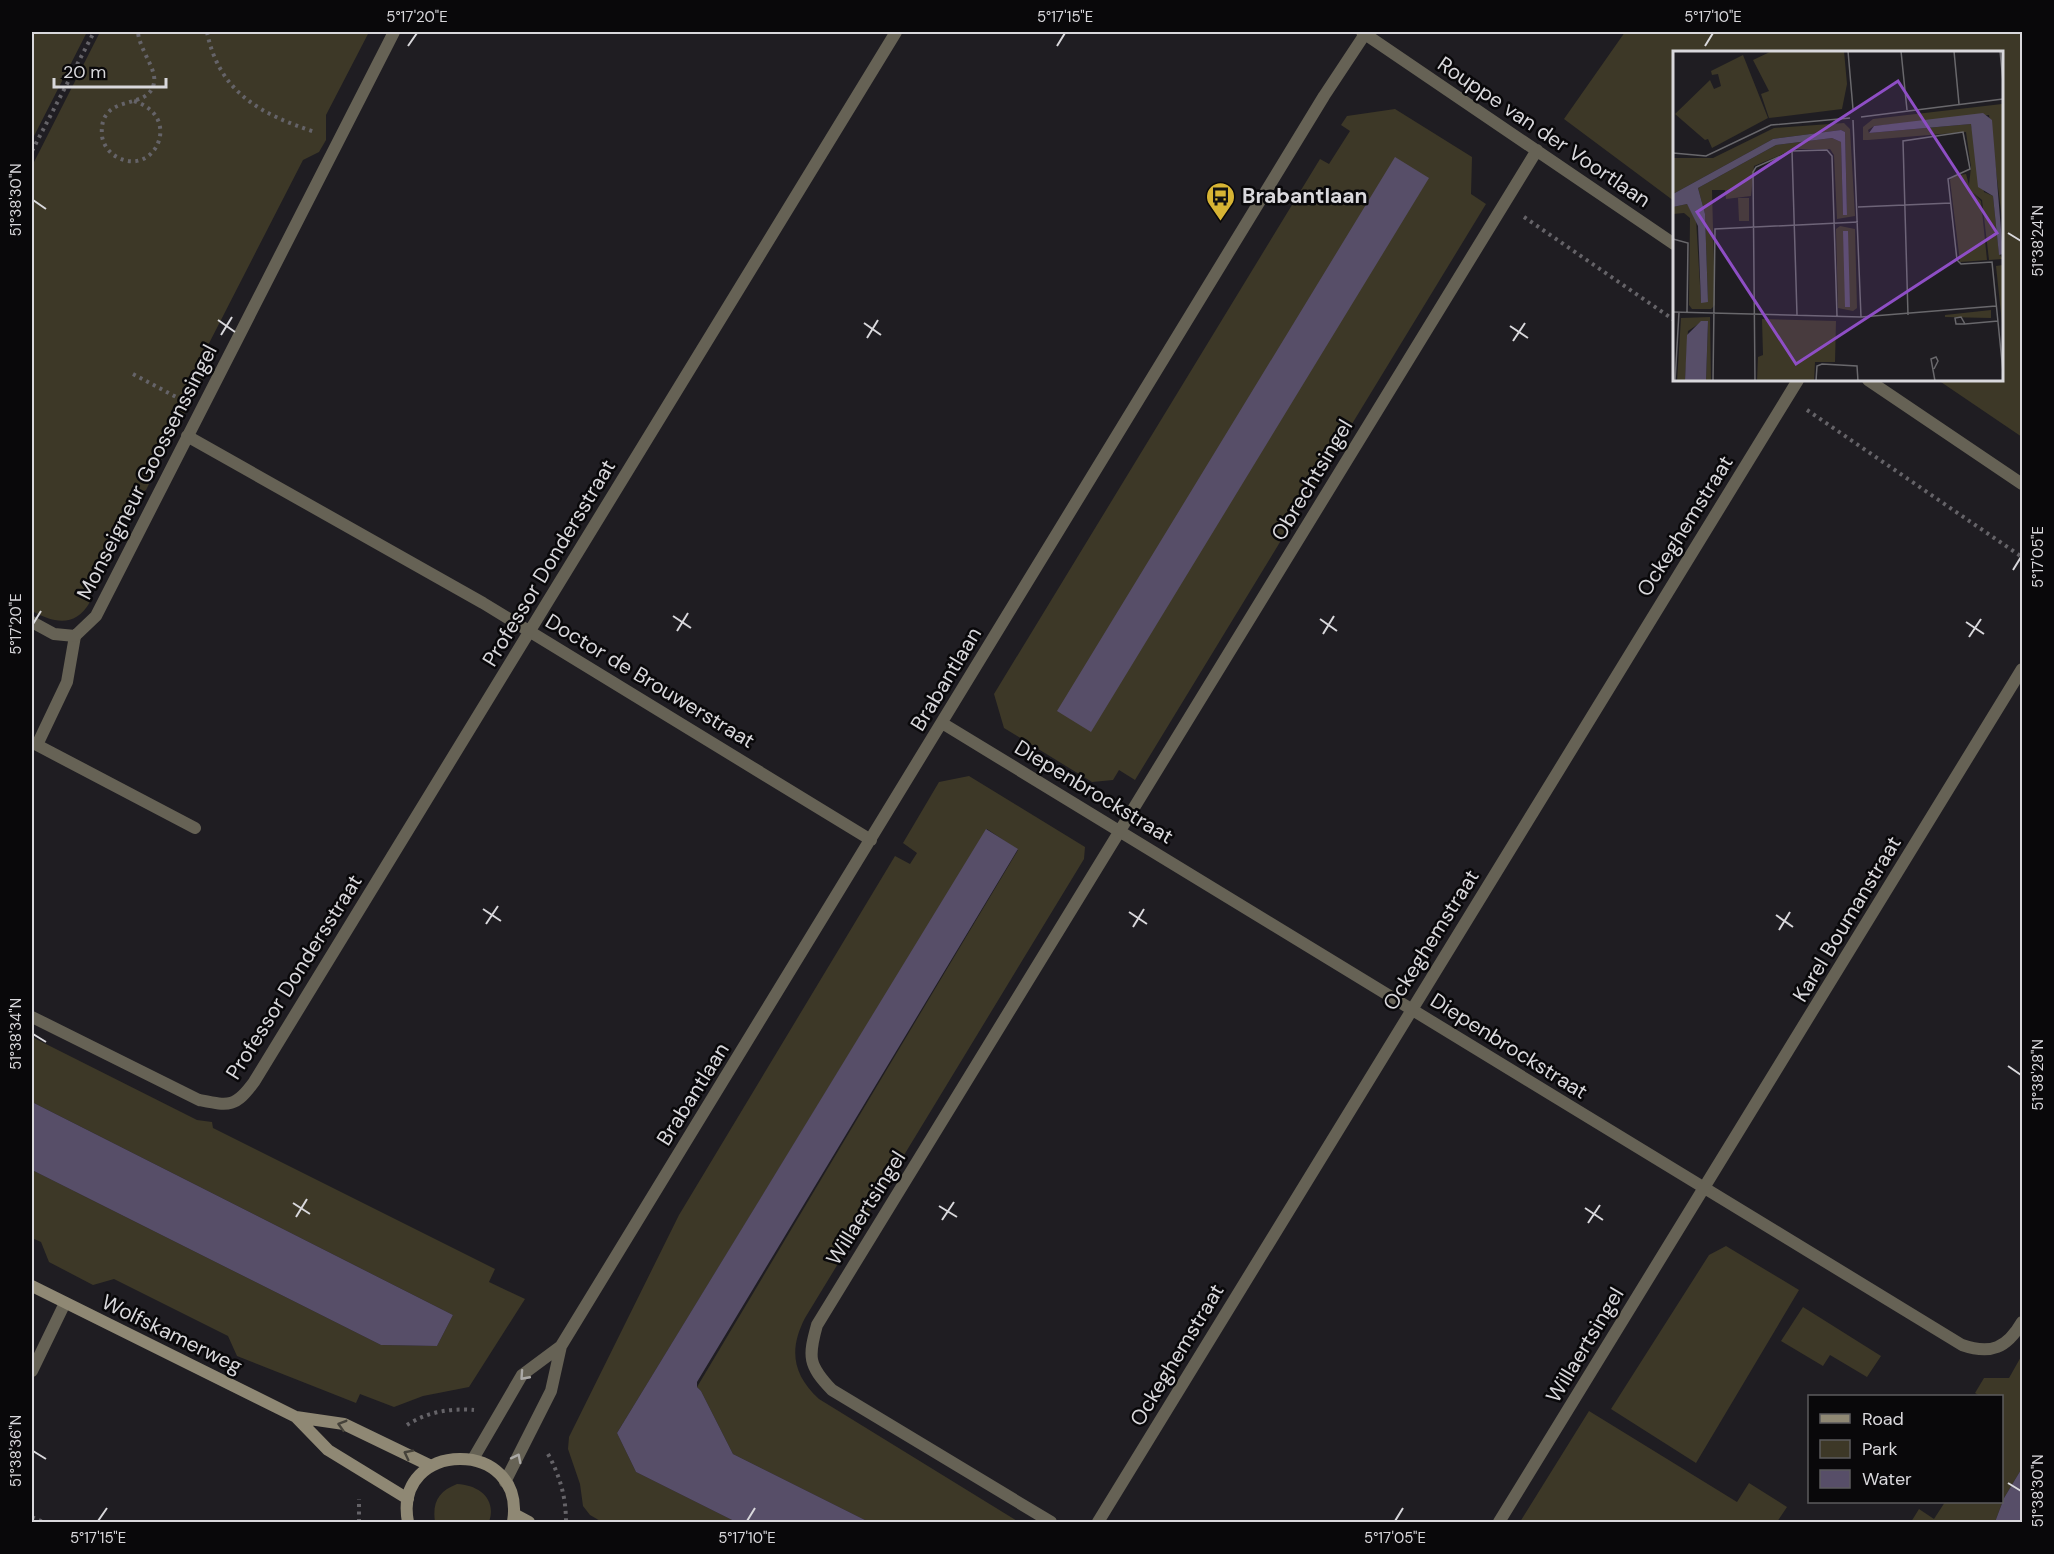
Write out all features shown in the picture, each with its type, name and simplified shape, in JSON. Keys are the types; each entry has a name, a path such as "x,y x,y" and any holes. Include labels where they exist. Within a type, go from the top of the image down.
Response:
{"main road":[{"name":"Wolfskamerweg","path":"32,1286 296,1417 344,1424 431,1466"},
{"name":"Wolfskamerweg","path":"296,1417 328,1450 408,1499"},
{"path":"408,1522 408,1499 417,1480 431,1466 452,1458 473,1459 491,1467 505,1482 512,1498 513,1518 529,1522"}],"street":[{"name":"Monseigneur Goossenssingel","path":"75,636 96,616 394,32"},
{"name":"Professor Dondersstraat","path":"32,1017 199,1100 225,1105 240,1100 254,1082 896,32"},
{"name":"Rouppe van der Voortlaan","path":"1364,33 1673,243"},
{"name":"Brabantlaan","path":"505,1482 551,1391 561,1346 1364,33"},
{"name":"Obrechtsingel","path":"1120,831 1537,150"},
{"name":"Ockeghemstraat","path":"1098,1522 1797,381"},
{"path":"1869,381 2022,484"},
{"name":"Doctor de Brouwerstraat","path":"187,436 530,632 872,840"},
{"path":"32,622 54,634 75,636 67,682 37,745 195,828"},
{"name":"Karel Boumanstraat","path":"1704,1189 2022,669"},
{"name":"Diepenbrockstraat","path":"942,723 1962,1345 1979,1351 2003,1346 2022,1322"},
{"name":"Willaertsingel","path":"1051,1522 832,1390 818,1375 810,1352 818,1325 1120,831"},
{"name":"Willaertsingel","path":"1499,1522 1704,1189"},
{"path":"32,1371 65,1303"},
{"name":"Brabantlaan","path":"473,1459 522,1375 561,1346"}],"path":[{"path":"32,151 94,32"},
{"path":"135,102 146,105 154,112 161,135 158,146 150,155 139,160 128,161 117,158 108,150 102,140 101,128 112,108 123,103 135,102 150,92 154,83 153,72 140,44 138,32"},
{"path":"207,32 211,54 220,72 235,91 282,120 339,138"},
{"path":"1504,204 1673,319"},
{"path":"133,374 200,409"},
{"path":"1788,397 2022,556"},
{"path":"32,1517 43,1522"}],"green space":[{"path":"32,32 87,32 32,140"},
{"path":"100,32 369,32 326,115 326,140 319,152 303,160 202,357 206,373 146,490 129,499 86,584 90,602 78,616 64,621 48,618 32,611 32,166"},
{"path":"1625,32 2022,32 2022,437 1939,381 2003,381 2003,51 1673,51 1673,200 1564,119"},
{"path":"1395,109 1472,157 1471,194 1486,204 1135,780 1119,770 1113,780 1092,782 1004,728 994,694 1320,159 1329,164 1350,131 1341,125 1347,116"},
{"path":"969,776 1085,847 1084,859 805,1318 795,1351 798,1371 810,1390 819,1399 1019,1522 869,1522 733,1454 697,1387 1018,850 987,829 617,1433 636,1472 736,1522 602,1522 590,1515 583,1506 580,1484 568,1449 569,1437 679,1215 895,856 910,864 917,853 903,843 939,782"},
{"path":"32,1037 197,1120 212,1122 213,1128 495,1269 489,1282 525,1299 469,1387 423,1396 394,1407 360,1394 356,1403 237,1356 228,1336 114,1279 93,1285 49,1262 41,1242 32,1238 32,1170 381,1345 437,1346 453,1315 32,1102"},
{"path":"1726,1246 1799,1290 1696,1463 1611,1409 1709,1255"},
{"path":"1803,1307 1881,1356 1867,1377 1830,1355 1823,1366 1781,1341"},
{"path":"2022,1355 2022,1468 2003,1501 2003,1395 1975,1393 1984,1378 2009,1378"},
{"path":"1589,1411 1737,1502 1749,1483 1787,1507 1777,1522 1520,1522"},
{"path":"457,1484 472,1487 484,1495 490,1506 489,1522 435,1522 434,1515 438,1498"},
{"path":"1944,1503 2002,1503 1995,1522 1911,1522 1919,1509 1934,1519"}],"water":[{"path":"1395,157 1429,178 1091,732 1057,711"},
{"path":"986,829 1018,849 697,1382 697,1387 733,1454 869,1522 736,1522 636,1472 617,1433"},
{"path":"32,1102 453,1315 437,1346 381,1345 32,1170"},
{"path":"2022,1468 2022,1522 1995,1522 2004,1498"}],"place":[{"name":"Brabantlaan","path":"1221,222"}]}
